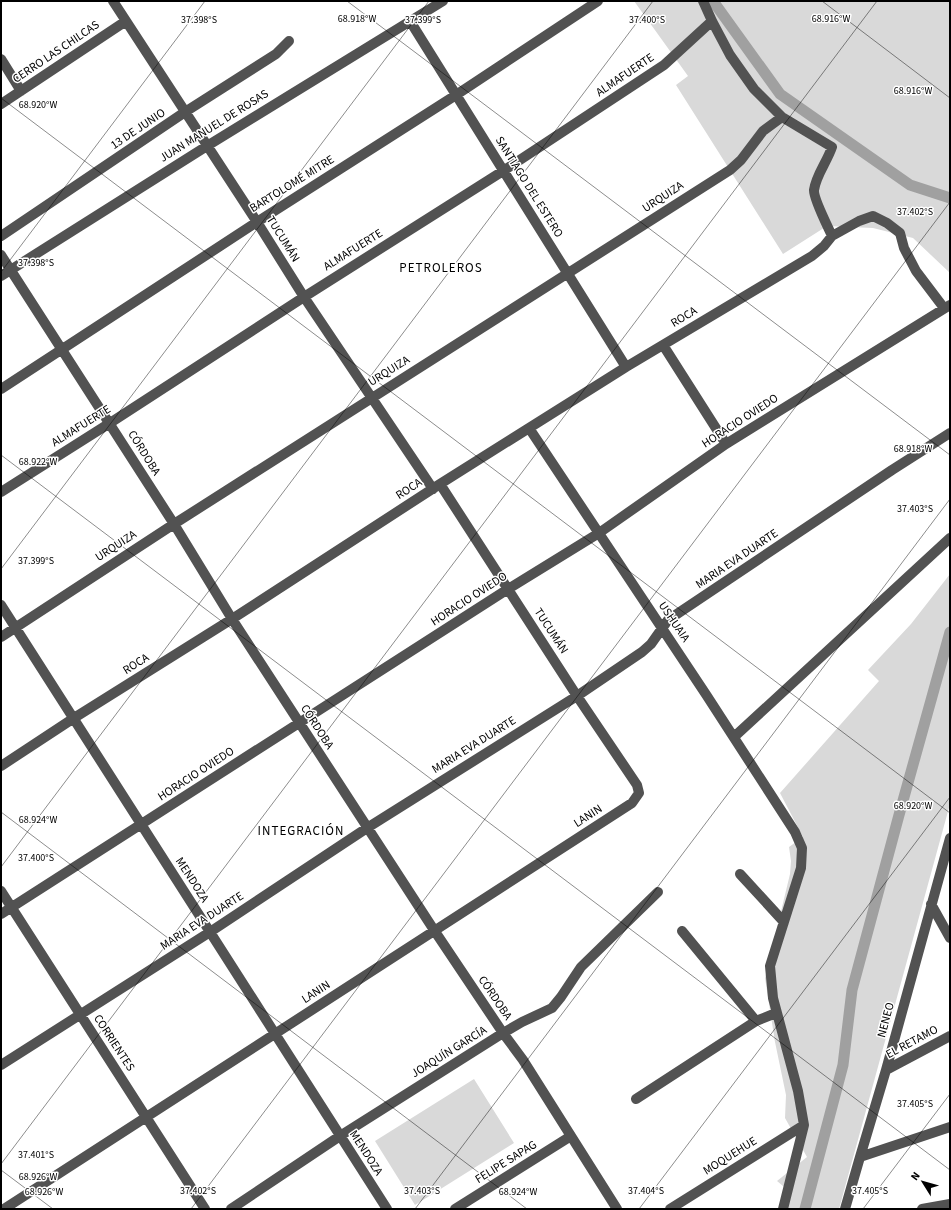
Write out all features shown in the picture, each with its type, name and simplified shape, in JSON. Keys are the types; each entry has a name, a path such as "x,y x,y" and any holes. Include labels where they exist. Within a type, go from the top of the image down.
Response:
{"street":[{"name":"TUCUMÁN","path":"113,1 304,297 371,397 437,486 508,589 637,785 639,793"},
{"name":"JUAN MANUEL DE ROSAS","path":"1,276 207,146 443,1"},
{"name":"BARTOLOMÉ MITRE","path":"1,389 257,222 456,95 598,1"},
{"path":"703,1 730,55 754,89 782,116 832,147 817,180 814,192 832,236"},
{"name":"CERRO LAS CHILCAS","path":"1,104 126,21"},
{"name":"SANTIAGO DEL ESTERO","path":"410,21 626,367"},
{"name":"ALMAFUERTE","path":"1,492 503,171 664,65 712,21"},
{"name":"13 DE JUNIO","path":"1,236 185,112 276,54 289,41"},
{"path":"1,59 21,91"},
{"name":"URQUIZA","path":"1,637 371,397 730,170 741,160 764,131 782,116"},
{"name":"ROCA","path":"1,766 437,486 626,367 812,256 824,246 832,236 859,221 874,216 887,223 900,233 904,248 916,271 947,306"},
{"name":"CÓRDOBA","path":"1,255 61,350 110,423 232,619 434,930 503,1033 523,1060 617,1209"},
{"name":"HORACIO OVIEDO","path":"1,914 300,724 508,589 599,533 726,444 947,306"},
{"path":"663,345 726,444"},
{"name":"USHUAIA","path":"529,428 734,737 795,832 802,848 801,868 770,966 776,1013 798,1092 804,1125"},
{"name":"MARIA EVA DUARTE","path":"1,1065 210,932 367,828 577,696 642,652 651,644 668,620 892,470 950,433"},
{"path":"734,737 950,538"},
{"name":"MENDOZA","path":"1,605 387,1209"},
{"name":"LANIN","path":"4,1209 632,803 639,793"},
{"name":"NENEO","path":"845,1209 886,1070 950,838"},
{"path":"740,874 784,922"},
{"name":"CORRIENTES","path":"1,891 205,1209"},
{"name":"JOAQUÍN GARCÍA","path":"231,1209 340,1136 503,1033 552,1008 581,967 658,892"},
{"path":"931,904 950,938"},
{"path":"682,931 756,1021"},
{"path":"636,1099 756,1021 776,1013"},
{"name":"EL RETAMO","path":"886,1070 950,1036"},
{"path":"783,1209 804,1125"},
{"name":"MOQUEHUE","path":"670,1209 804,1125"},
{"path":"860,1157 950,1127"},
{"name":"FELIPE SAPAG","path":"455,1209 571,1136"},
{"path":"922,1209 950,1204"}],"shaded area":[{"path":"634,1 950,1 950,273 913,238 873,228 827,226 783,254 676,85 688,76"},
{"path":"950,574 950,804 839,1209 781,1209 789,1191 777,1181 807,1157 785,1118 786,1095 775,1042 765,978 790,874 791,861 789,847 803,837 780,793 879,681 868,670 911,624"},
{"path":"474,1079 514,1143 415,1205 375,1141"}],"waterway":[{"path":"713,1 780,94 910,185 950,198"},
{"path":"805,1209 843,1065 852,990 950,632"}],"district":[{"name":"PETROLEROS","path":"441,268"},
{"name":"INTEGRACIÓN","path":"301,831"}]}
